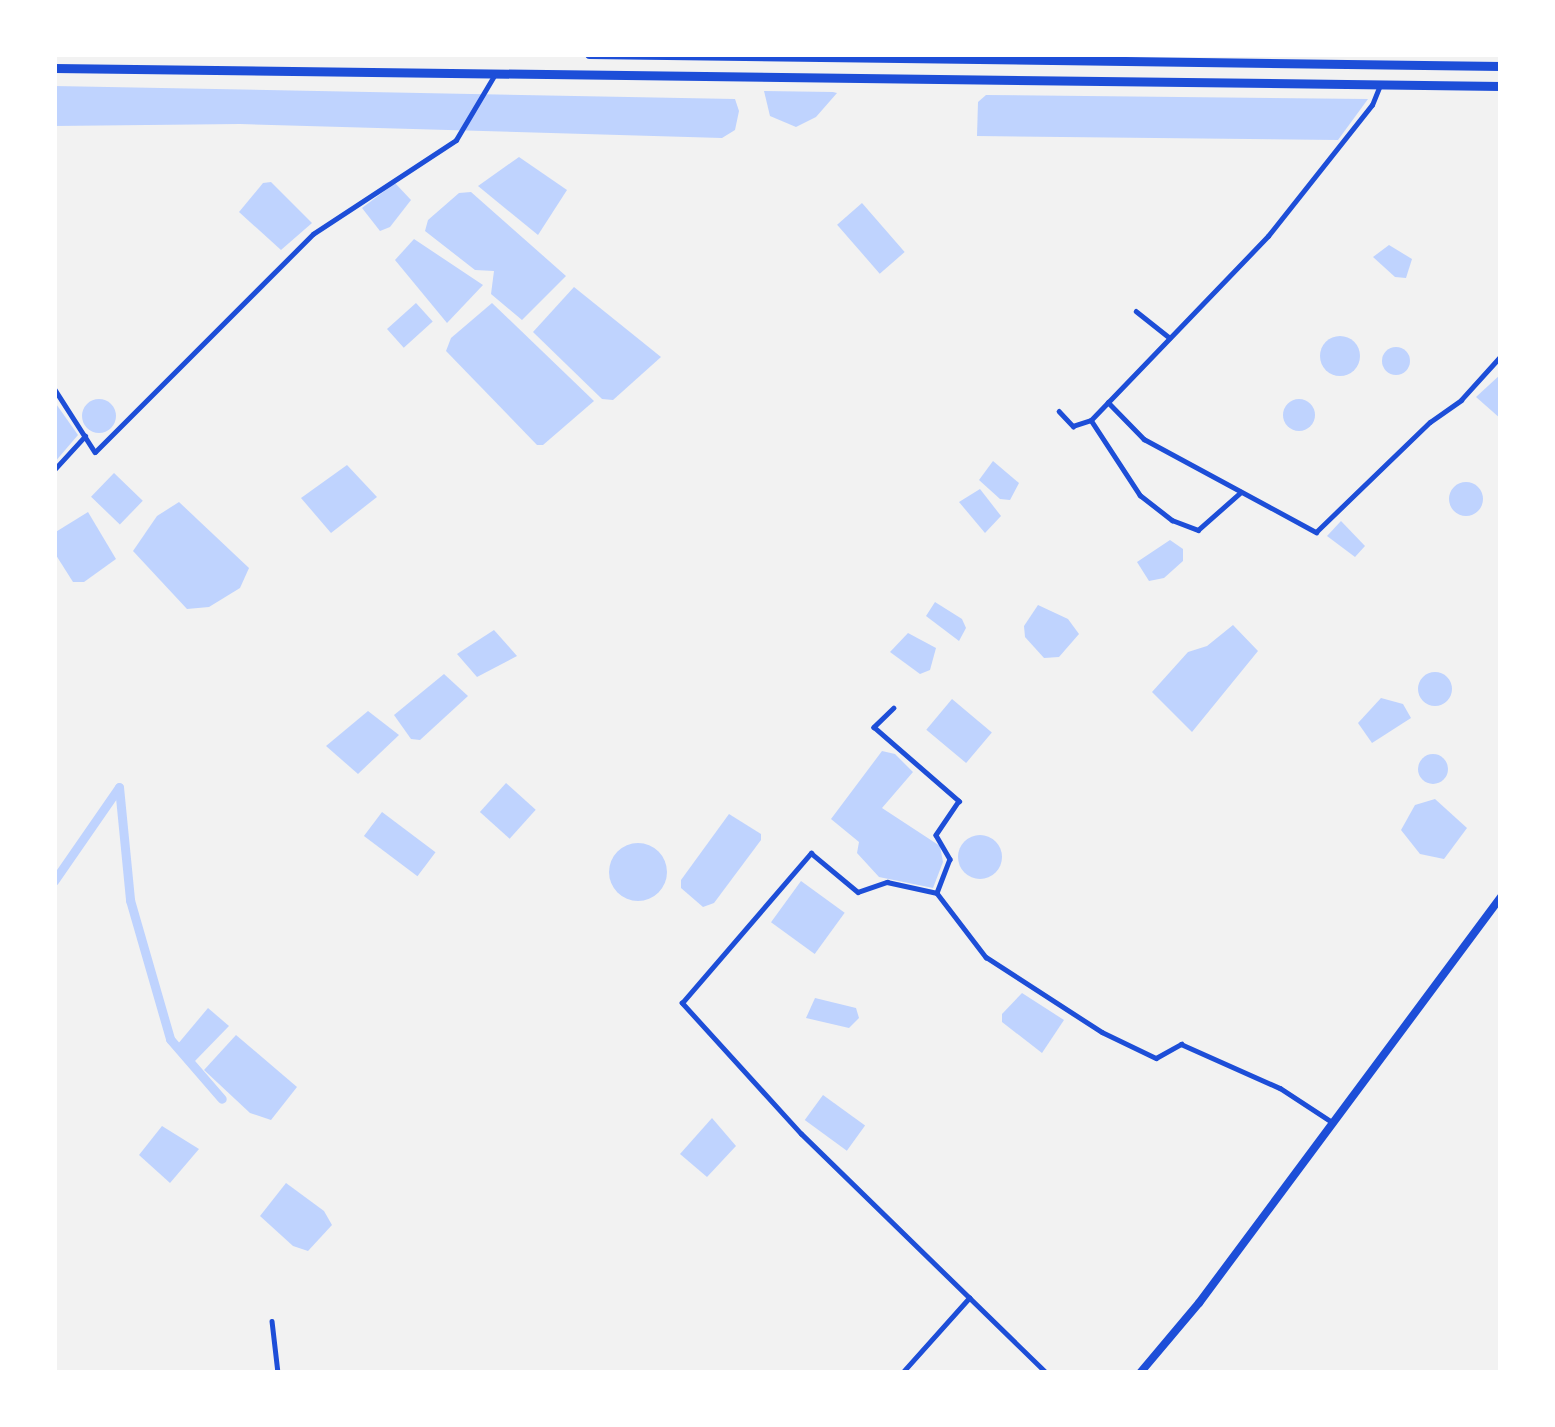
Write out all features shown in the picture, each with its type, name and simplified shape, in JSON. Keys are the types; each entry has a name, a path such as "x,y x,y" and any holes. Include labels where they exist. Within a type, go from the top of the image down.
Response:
{"highway":[{"path":"589,54 1501,66"},
{"path":"54,68 1501,86"}],"main road":[{"path":"1139,1373 1199,1303 1501,897"}],"street":[{"path":"54,388 95,452 313,234 456,140 495,74"},
{"path":"1059,411 1073,427 1090,420 1108,402 1268,236 1372,106 1380,85"},
{"path":"1136,311 1170,338"},
{"path":"1108,402 1144,439 1316,532 1430,422 1461,400 1500,357"},
{"path":"1090,420 1139,494 1172,520 1198,530 1241,492"},
{"path":"54,470 85,436"},
{"path":"894,708 874,727 959,801 936,835 950,859 937,893"},
{"path":"1046,1373 801,1134 682,1003 811,853 858,892 887,882 937,893 986,957 1102,1032 1156,1058 1181,1044 1280,1088 1332,1122"},
{"path":"902,1373 969,1298"},
{"path":"272,1321 278,1373"}],"water":[{"path":"54,86 735,99 739,111 735,130 722,138 240,124 54,126"},
{"path":"764,91 837,93 816,117 796,127 770,116"},
{"path":"986,95 1368,99 1338,140 977,136 978,102"},
{"path":"519,157 567,190 538,235 478,186"},
{"path":"271,182 312,223 281,250 239,212 263,183"},
{"path":"395,183 411,200 390,227 380,231 362,208"},
{"path":"471,192 566,276 522,320 491,294 494,271 475,270 425,231 428,220 459,193"},
{"path":"862,203 905,252 880,274 837,225"},
{"path":"414,239 483,285 447,323 395,260"},
{"path":"1389,245 1412,259 1406,278 1395,277 1373,257"},
{"path":"574,287 661,357 613,400 602,399 533,332"},
{"path":"416,303 433,322 404,348 387,329"},
{"path":"492,303 594,401 543,445 537,445 446,351 451,338"},
{"path":"1340,336 1354,342 1360,356 1354,370 1340,376 1326,370 1320,356 1326,342"},
{"path":"1396,347 1406,351 1410,361 1406,371 1396,375 1386,371 1382,361 1386,351"},
{"path":"1501,374 1501,419 1476,397"},
{"path":"99,399 111,404 116,416 111,428 99,433 87,428 82,416 87,404"},
{"path":"1299,399 1310,404 1315,415 1310,426 1299,431 1288,426 1283,415 1288,404"},
{"path":"54,401 78,435 54,463"},
{"path":"993,461 1019,483 1010,500 1000,499 979,480"},
{"path":"347,465 377,497 331,533 301,498"},
{"path":"114,473 143,501 120,525 91,497"},
{"path":"1466,482 1478,487 1483,499 1478,511 1466,516 1454,511 1449,499 1454,487"},
{"path":"980,489 1001,516 985,533 959,502"},
{"path":"179,502 249,568 240,588 209,607 187,609 133,551 157,516"},
{"path":"88,512 116,559 84,582 73,582 54,552 54,533"},
{"path":"1341,521 1365,546 1355,557 1327,536"},
{"path":"1170,540 1183,549 1183,561 1164,578 1149,581 1137,562"},
{"path":"935,602 962,619 966,628 959,641 926,616"},
{"path":"1038,605 1068,619 1079,634 1059,657 1044,658 1025,637 1024,626"},
{"path":"1233,625 1258,651 1192,732 1152,692 1188,652 1207,646"},
{"path":"494,630 517,656 477,677 457,654"},
{"path":"908,633 936,648 930,670 920,674 890,652"},
{"path":"1435,672 1447,677 1452,689 1447,701 1435,706 1423,701 1418,689 1423,677"},
{"path":"444,674 468,696 420,740 411,739 394,715"},
{"path":"1381,698 1403,704 1411,718 1372,743 1358,723"},
{"path":"952,699 992,732 966,763 926,730"},
{"path":"368,711 399,735 358,774 326,746"},
{"path":"882,751 895,754 913,772 882,808 940,846 943,862 933,888 879,877 857,853 859,842 831,819"},
{"path":"1433,754 1444,758 1448,769 1444,780 1433,784 1422,780 1418,769 1422,758"},
{"path":"506,783 536,810 510,839 480,812"},
{"path":"1435,799 1467,828 1444,859 1420,854 1401,830 1415,805"},
{"path":"382,812 436,852 417,876 364,836"},
{"path":"729,814 761,834 761,840 714,903 703,907 681,888 681,880"},
{"path":"980,835 995,842 1002,857 995,872 980,879 965,872 958,857 965,842"},
{"path":"638,843 658,852 667,872 658,892 638,901 618,892 609,872 618,852"},
{"path":"801,881 845,913 815,954 771,922"},
{"path":"1022,993 1064,1020 1042,1053 1002,1022 1002,1014"},
{"path":"815,998 856,1008 859,1018 849,1028 806,1018"},
{"path":"208,1008 229,1026 194,1062 177,1045"},
{"path":"236,1035 297,1087 271,1120 250,1113 204,1070"},
{"path":"823,1095 865,1126 847,1151 805,1120"},
{"path":"712,1118 736,1146 707,1177 680,1154"},
{"path":"162,1126 199,1149 170,1183 139,1155"},
{"path":"286,1183 324,1211 332,1225 308,1251 293,1246 260,1216"}],"waterway":[{"path":"54,881 119,787 130,900 170,1039 222,1099"}]}
